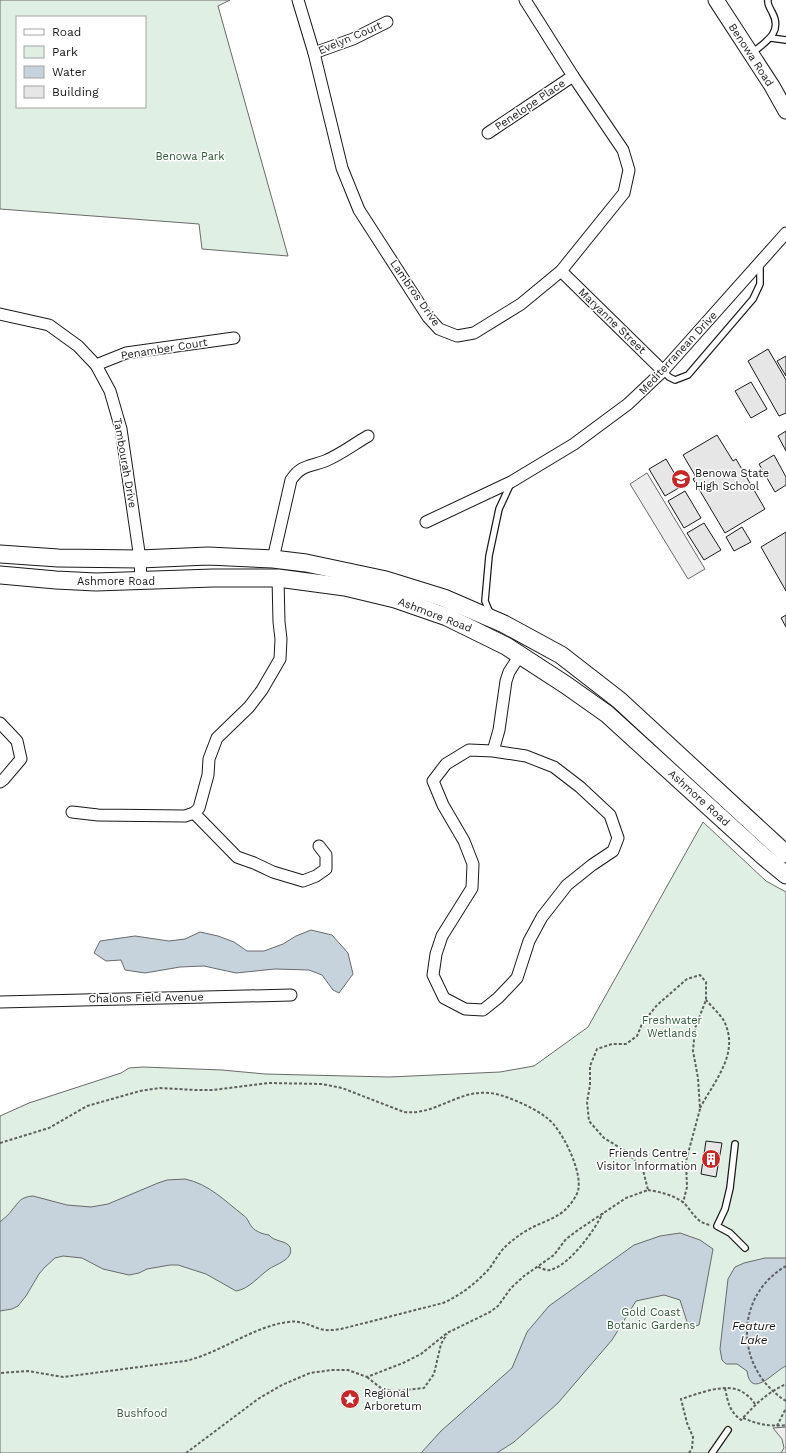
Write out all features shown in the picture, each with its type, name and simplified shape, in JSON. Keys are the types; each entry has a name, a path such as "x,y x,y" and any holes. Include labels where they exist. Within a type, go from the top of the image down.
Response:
{"main road":[{"name":"Benowa Road","path":"716,0 772,86 786,111"},
{"name":"Ashmore Road","path":"0,554 58,558 140,559 208,556 273,558 306,563 386,580 444,598 504,624 560,655 619,700 786,854"},
{"name":"Ashmore Road","path":"0,575 75,581 278,578 345,587 395,600 447,618 506,646 607,714 762,856 786,875"}],"street":[{"name":"Lambros Drive","path":"298,0 314,53 342,168 359,210 428,317 439,329 457,336 474,333 521,304 561,271 624,193 629,170 623,150 573,76 525,0"},
{"name":"Evelyn Court","path":"314,53 353,39 387,22"},
{"name":"Penelope Place","path":"488,133 573,76"},
{"name":"Mediterranean Drive","path":"426,522 511,482 574,444 628,404 664,371 786,233"},
{"name":"Maryanne Street","path":"561,271 664,371"},
{"name":"Tambourah Drive","path":"0,314 49,325 78,346 96,365 110,391 121,429 140,559 141,581"},
{"name":"Penamber Court","path":"96,365 126,353 234,338"},
{"path":"273,558 291,480 296,472 325,461 368,436"},
{"path":"72,812 98,815 185,816 194,813 199,808 208,775 209,759 217,738 262,690 280,659 281,639 278,578"},
{"path":"493,751 499,730 506,681 509,672 520,655"},
{"path":"0,723 17,741 21,759 0,782"},
{"path":"469,750 493,751 526,756 554,768 580,787 610,815 618,838 613,851 592,865 567,886 542,917 529,941 517,978 498,998 483,1010 465,1009 444,998 433,975 436,954 442,936 472,888 472,864 464,841 443,805 433,781 446,764 469,750"},
{"path":"194,813 237,857 288,877 303,881 316,876 326,869 326,855 319,846"},
{"name":"Chalons Field Avenue","path":"0,1002 291,995"}],"lane":[{"path":"751,54 771,38 776,25 776,18 767,3 768,0"},
{"path":"771,38 786,40"},
{"path":"664,371 669,377 675,380 688,375 752,299 760,284 760,262"},
{"path":"492,619 485,601 489,556 500,509 511,482"},
{"path":"735,1144 730,1188 725,1209 717,1226 730,1233 745,1248"},
{"path":"712,1453 728,1430"}],"path":[{"path":"648,1190 643,1170 627,1152 604,1138 589,1121 587,1102 590,1085 590,1066 597,1049 612,1044 626,1044 637,1036 642,1024 657,1005 687,979 700,975 706,982 706,1000 695,1028 693,1051 698,1078 700,1109"},
{"path":"683,1203 687,1187 686,1161 700,1109 721,1073 729,1052 730,1038 723,1019 706,1000"},
{"path":"0,1143 49,1128 87,1106 140,1091 160,1088 213,1090 269,1083 322,1084 342,1088 404,1112 413,1113 432,1109 463,1096 492,1093 501,1095 519,1103 548,1118 560,1132 565,1142 574,1161 579,1183 578,1191 574,1199 566,1209 514,1239 505,1246 488,1269 473,1284 453,1299 443,1303 341,1329 321,1329 299,1321 277,1324 252,1333 199,1358 185,1361 63,1377 28,1371 0,1373"},
{"path":"367,1377 403,1364 421,1354 447,1333 490,1312 498,1306 511,1288 524,1276 554,1255 566,1239 626,1198 648,1190 665,1194 683,1203 696,1218 707,1224 717,1226"},
{"path":"538,1267 548,1271 560,1266 590,1235 604,1212"},
{"path":"786,1266 775,1273 754,1299 749,1315 746,1334 750,1353 758,1374 772,1391 786,1401"},
{"path":"186,1453 258,1399 282,1385 310,1373 332,1370 348,1370 367,1377 382,1389 395,1391 424,1388 434,1374 442,1344 447,1333"},
{"path":"743,1418 755,1404 772,1391 786,1384"},
{"path":"725,1388 729,1405 734,1414 741,1420 743,1418 756,1424 777,1426 786,1425"},
{"path":"689,1453 692,1448 693,1437 687,1423 681,1399 712,1390 731,1388 743,1392 755,1404"},
{"path":"777,1426 786,1408"}],"green space":[{"name":"Benowa Park","path":"0,0 230,0 218,6 288,256 202,249 199,224 0,209"},
{"path":"703,822 766,881 786,892 786,1453 0,1453 0,1116 29,1103 121,1073 129,1068 143,1067 222,1070 265,1074 389,1077 500,1072 534,1066 588,1027"}],"shaded area":[{"path":"647,473 705,569 688,579 630,484"},
{"path":"786,1427 786,1453 781,1453 784,1448 782,1439 773,1428"}],"water":[{"path":"311,930 332,935 348,953 353,974 339,993 333,990 322,975 309,970 275,969 236,973 204,966 180,967 145,973 125,970 121,960 106,961 94,953 100,941 135,936 169,941 185,939 200,932 218,936 234,942 247,951 264,951 283,944 296,936"},
{"path":"185,1179 194,1181 216,1194 245,1216 251,1226 256,1230 288,1245 291,1250 289,1256 282,1262 269,1269 245,1288 236,1291 206,1274 178,1265 147,1269 139,1273 129,1275 103,1269 82,1258 63,1256 55,1258 44,1268 18,1306 12,1309 0,1311 0,1222 22,1199 33,1196 67,1205 91,1207 108,1204 167,1180"},
{"path":"680,1233 700,1240 713,1249 699,1325 689,1328 680,1300 664,1295 636,1301 612,1340 558,1403 514,1442 497,1453 421,1453 441,1431 512,1368 527,1332 549,1306 634,1245 660,1236"},
{"name":"Feature Lake","path":"765,1258 786,1258 786,1366 758,1384 749,1380 747,1371 737,1364 726,1364 722,1360 720,1349 728,1279 735,1267 744,1263"}],"building":[{"path":"768,349 786,380 786,413 779,416 748,361"},
{"path":"786,356 786,376 777,361"},
{"path":"751,382 767,409 751,418 735,391"},
{"path":"786,431 786,451 778,436"},
{"path":"717,435 733,461 736,459 765,509 725,533 693,479 696,477 683,455"},
{"path":"774,455 786,477 786,485 775,492 759,464"},
{"path":"666,459 682,486 665,496 649,469"},
{"path":"685,491 701,518 684,528 668,501"},
{"path":"704,523 721,550 704,560 687,533"},
{"path":"742,527 751,542 734,551 726,537"},
{"path":"786,532 786,591 761,547"},
{"path":"786,615 786,627 781,618"},
{"name":"Friends Centre - Visitor Information","path":"706,1141 722,1143 716,1177 701,1174"}],"place":[{"name":"Benowa State High School","path":"681,479"},
{"name":"Friends Centre - Visitor Information","path":"711,1159"},
{"name":"Regional Arboretum","path":"350,1399"}],"park label":[{"name":"Freshwater Wetlands","path":"672,1026"},
{"name":"Gold Coast Botanic Gardens","path":"651,1318"},
{"name":"Bushfood","path":"142,1413"}]}
